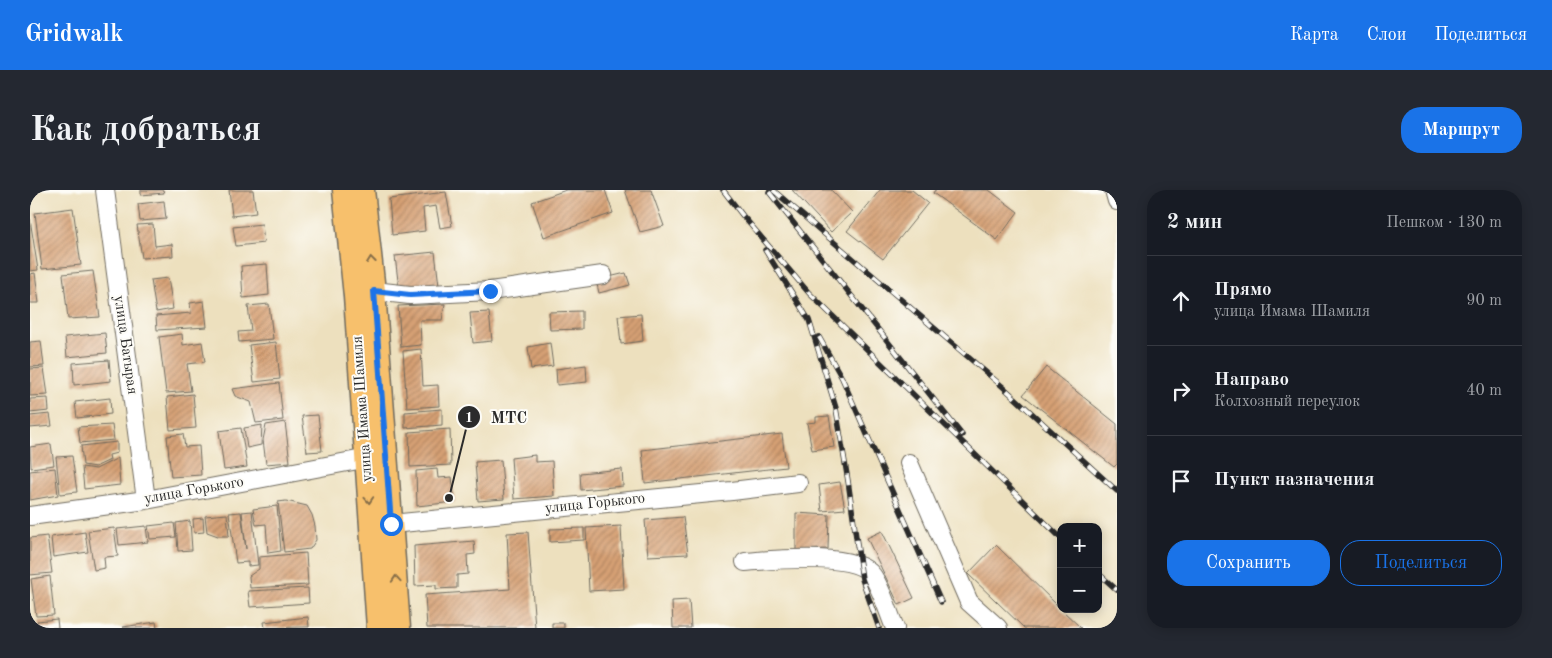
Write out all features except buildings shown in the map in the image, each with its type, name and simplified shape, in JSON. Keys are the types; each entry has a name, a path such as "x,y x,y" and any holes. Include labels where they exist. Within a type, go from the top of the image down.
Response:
{"main road":[{"name":"улица Имама Шамиля","path":"344,190 355,296 376,457 391,524 399,628"},
{"name":"улица Имама Шамиля","path":"363,190 374,291 379,375 376,457 378,628"}],"street":[{"name":"улица Батырая","path":"104,190 146,500"},
{"path":"1114,190 1117,201"},
{"path":"374,291 410,295 490,291 602,275"},
{"name":"улица Горького","path":"30,516 146,500 376,457"},
{"path":"909,463 969,602 998,628"},
{"name":"улица Горького","path":"391,524 798,483"},
{"path":"745,562 814,559 841,560 860,566 872,574 895,628"}],"railway":[{"path":"723,190 809,293 1057,534"},
{"path":"773,190 1002,386 1117,491"},
{"path":"769,192 962,435"},
{"path":"765,250 809,320 836,408 862,579 879,628"},
{"path":"819,337 842,378 941,602"},
{"path":"1102,577 1117,590"}],"place":[{"name":"МТС","path":"449,498"}],"route":[{"path":"391,524 374,291 410,295 490,291"}]}
